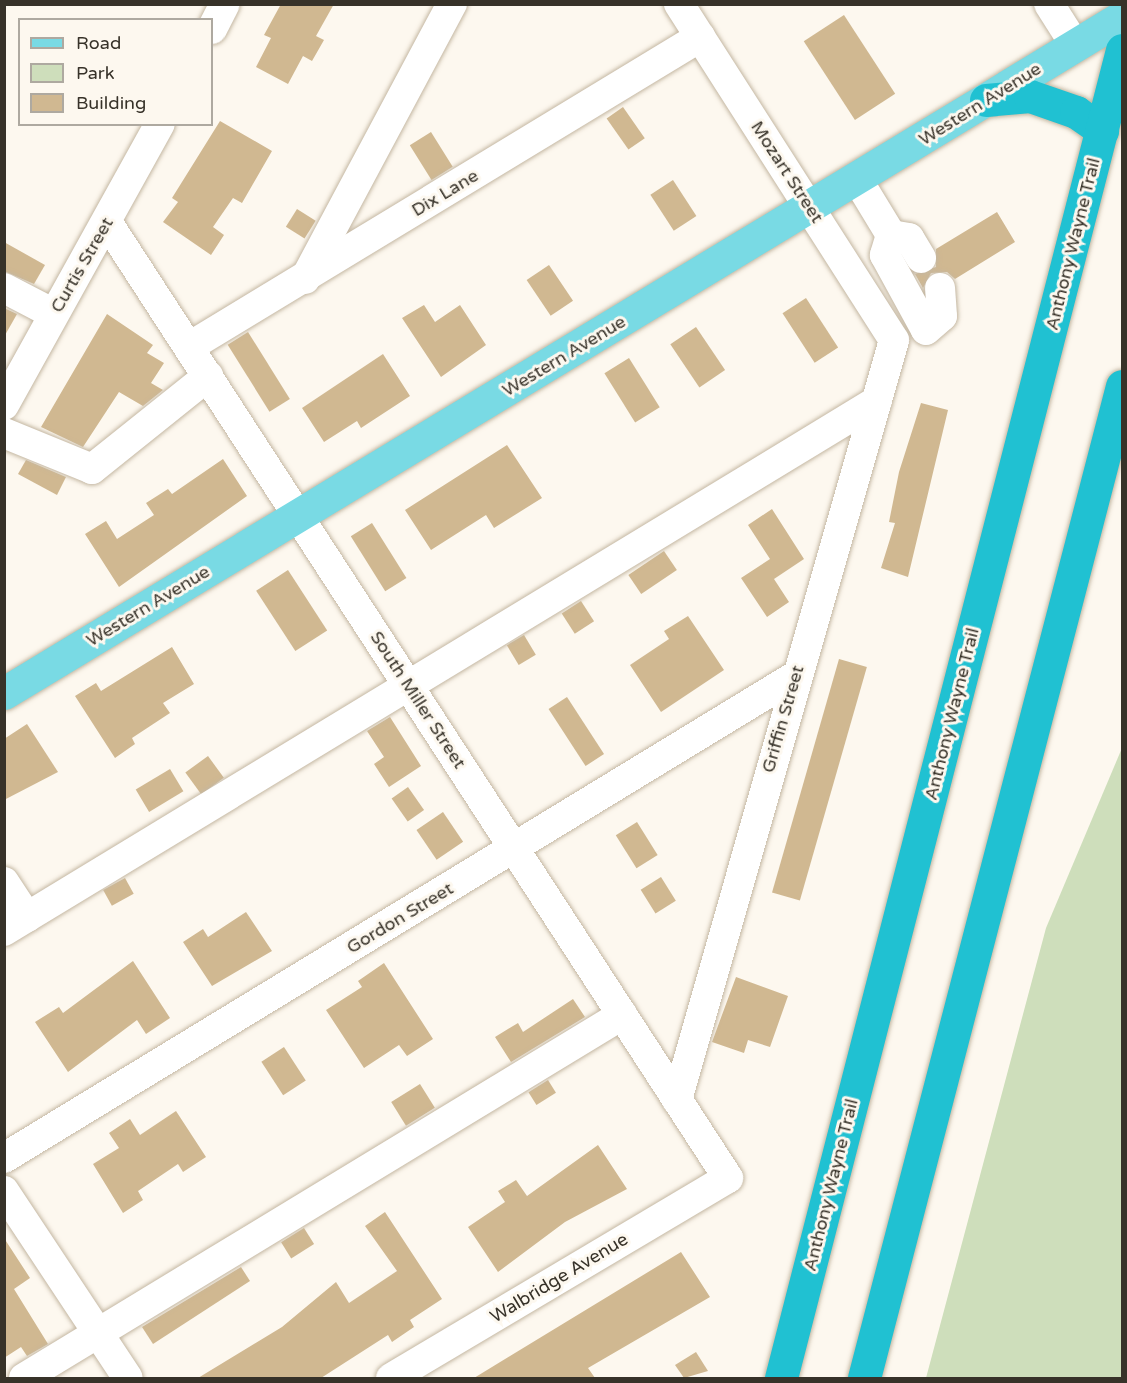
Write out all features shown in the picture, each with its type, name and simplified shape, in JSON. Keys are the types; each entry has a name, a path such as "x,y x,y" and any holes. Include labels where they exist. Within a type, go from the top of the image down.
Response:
{"highway":[{"name":"Anthony Wayne Trail","path":"781,1378 1122,50"},
{"path":"986,100 1030,96 1076,112 1102,130"},
{"path":"864,1378 1122,386"}],"main road":[{"name":"Western Avenue","path":"4,693 810,208 1122,17"}],"street":[{"path":"213,27 225,4"},
{"path":"304,279 452,4"},
{"name":"Mozart Street","path":"679,4 894,340"},
{"path":"1049,4 1075,45"},
{"name":"Dix Lane","path":"189,347 700,37"},
{"name":"Curtis Street","path":"4,405 159,126"},
{"path":"857,179 891,235 885,255 926,330"},
{"name":"South Miller Street","path":"107,222 728,1178"},
{"path":"891,235 909,238 921,258"},
{"path":"4,288 54,314"},
{"path":"894,340 926,330 942,316 940,288"},
{"name":"Griffin Street","path":"677,1101 794,677 894,340"},
{"path":"4,433 92,469 208,376"},
{"path":"4,882 16,924 877,401"},
{"name":"Gordon Street","path":"4,1158 794,677"},
{"path":"24,1378 622,1015"},
{"name":"Walbridge Avenue","path":"391,1378 728,1178"},
{"path":"4,1191 128,1378"}],"green space":[{"path":"1122,748 1122,1378 926,1378 1046,928"}],"building":[{"path":"281,4 334,4 316,36 324,40 312,61 303,56 288,84 256,67 271,38 264,35"},
{"path":"844,15 895,94 855,120 804,41"},
{"path":"623,107 645,138 628,150 607,118"},
{"path":"220,121 272,151 242,203 233,198 213,227 224,235 211,255 163,222 178,202 172,198"},
{"path":"431,132 453,167 432,180 410,145"},
{"path":"673,180 696,216 674,231 650,195"},
{"path":"297,209 316,221 305,238 286,227"},
{"path":"997,212 1015,242 955,279 947,272 931,273 923,288 915,274 936,267 936,249"},
{"path":"4,242 45,265 34,284 4,271"},
{"path":"549,265 573,301 551,316 527,280"},
{"path":"806,298 838,347 815,363 783,313"},
{"path":"424,305 435,322 460,305 486,345 441,377 402,318"},
{"path":"4,308 17,314 4,337"},
{"path":"107,314 153,345 147,353 164,363 151,383 163,390 143,406 119,392 83,447 41,427"},
{"path":"696,327 725,370 699,387 670,344"},
{"path":"248,332 290,399 270,412 228,345"},
{"path":"383,354 410,396 361,428 357,421 324,442 302,408"},
{"path":"629,358 660,407 635,423 604,373"},
{"path":"921,403 948,410 908,577 881,568 895,523 889,522 899,472"},
{"path":"507,445 542,498 494,528 486,515 431,550 405,510"},
{"path":"223,459 247,496 119,587 85,534 106,521 117,539 154,515 146,503 168,489 172,494"},
{"path":"26,460 66,477 57,495 18,474"},
{"path":"772,509 804,559 774,579 789,602 767,617 741,578 770,559 748,525"},
{"path":"372,523 406,578 385,591 351,536"},
{"path":"664,551 677,570 641,594 628,575"},
{"path":"288,570 327,630 295,651 256,591"},
{"path":"581,601 594,621 575,634 562,614"},
{"path":"688,616 724,670 661,712 630,665 669,639 664,631"},
{"path":"524,635 536,655 519,665 507,645"},
{"path":"172,647 194,684 163,703 170,713 132,738 135,744 115,758 75,696 96,683 101,691"},
{"path":"839,659 867,667 800,901 772,893"},
{"path":"567,697 604,754 586,766 549,709"},
{"path":"390,717 421,766 389,787 374,764 384,757 367,731"},
{"path":"27,724 58,772 4,800 4,739"},
{"path":"208,756 224,778 201,794 185,772"},
{"path":"170,769 183,791 149,812 136,790"},
{"path":"408,787 424,810 408,821 392,798"},
{"path":"443,812 463,842 437,860 416,830"},
{"path":"637,822 658,855 636,868 616,835"},
{"path":"661,877 676,901 655,913 641,890"},
{"path":"125,878 134,894 112,906 103,890"},
{"path":"246,912 272,951 212,986 183,942 203,929 208,937"},
{"path":"133,961 170,1018 146,1034 137,1020 68,1072 35,1022 59,1007 63,1013"},
{"path":"384,963 433,1039 407,1056 399,1045 364,1068 326,1010 362,987 358,981"},
{"path":"736,977 788,996 770,1047 748,1040 744,1053 712,1042"},
{"path":"573,999 585,1017 511,1062 495,1037 518,1023 523,1032"},
{"path":"284,1047 306,1081 283,1095 261,1062"},
{"path":"548,1080 556,1093 536,1105 528,1092"},
{"path":"420,1084 435,1108 406,1126 391,1102"},
{"path":"176,1111 206,1157 183,1172 178,1164 138,1191 143,1200 123,1213 93,1164 119,1148 109,1133 130,1119 140,1135"},
{"path":"598,1145 627,1189 565,1222 498,1272 468,1227 505,1202 498,1191 516,1180 527,1196"},
{"path":"385,1212 442,1299 410,1320 414,1327 392,1342 388,1335 321,1378 198,1378 282,1327 336,1282 349,1303 397,1271 365,1226"},
{"path":"304,1228 314,1244 291,1258 281,1242"},
{"path":"4,1238 30,1278 14,1289 48,1344 27,1356 21,1347 4,1358"},
{"path":"681,1252 710,1297 588,1368 595,1378 474,1378"},
{"path":"241,1267 250,1281 153,1344 142,1327"},
{"path":"696,1352 708,1371 684,1378 675,1365"}]}
